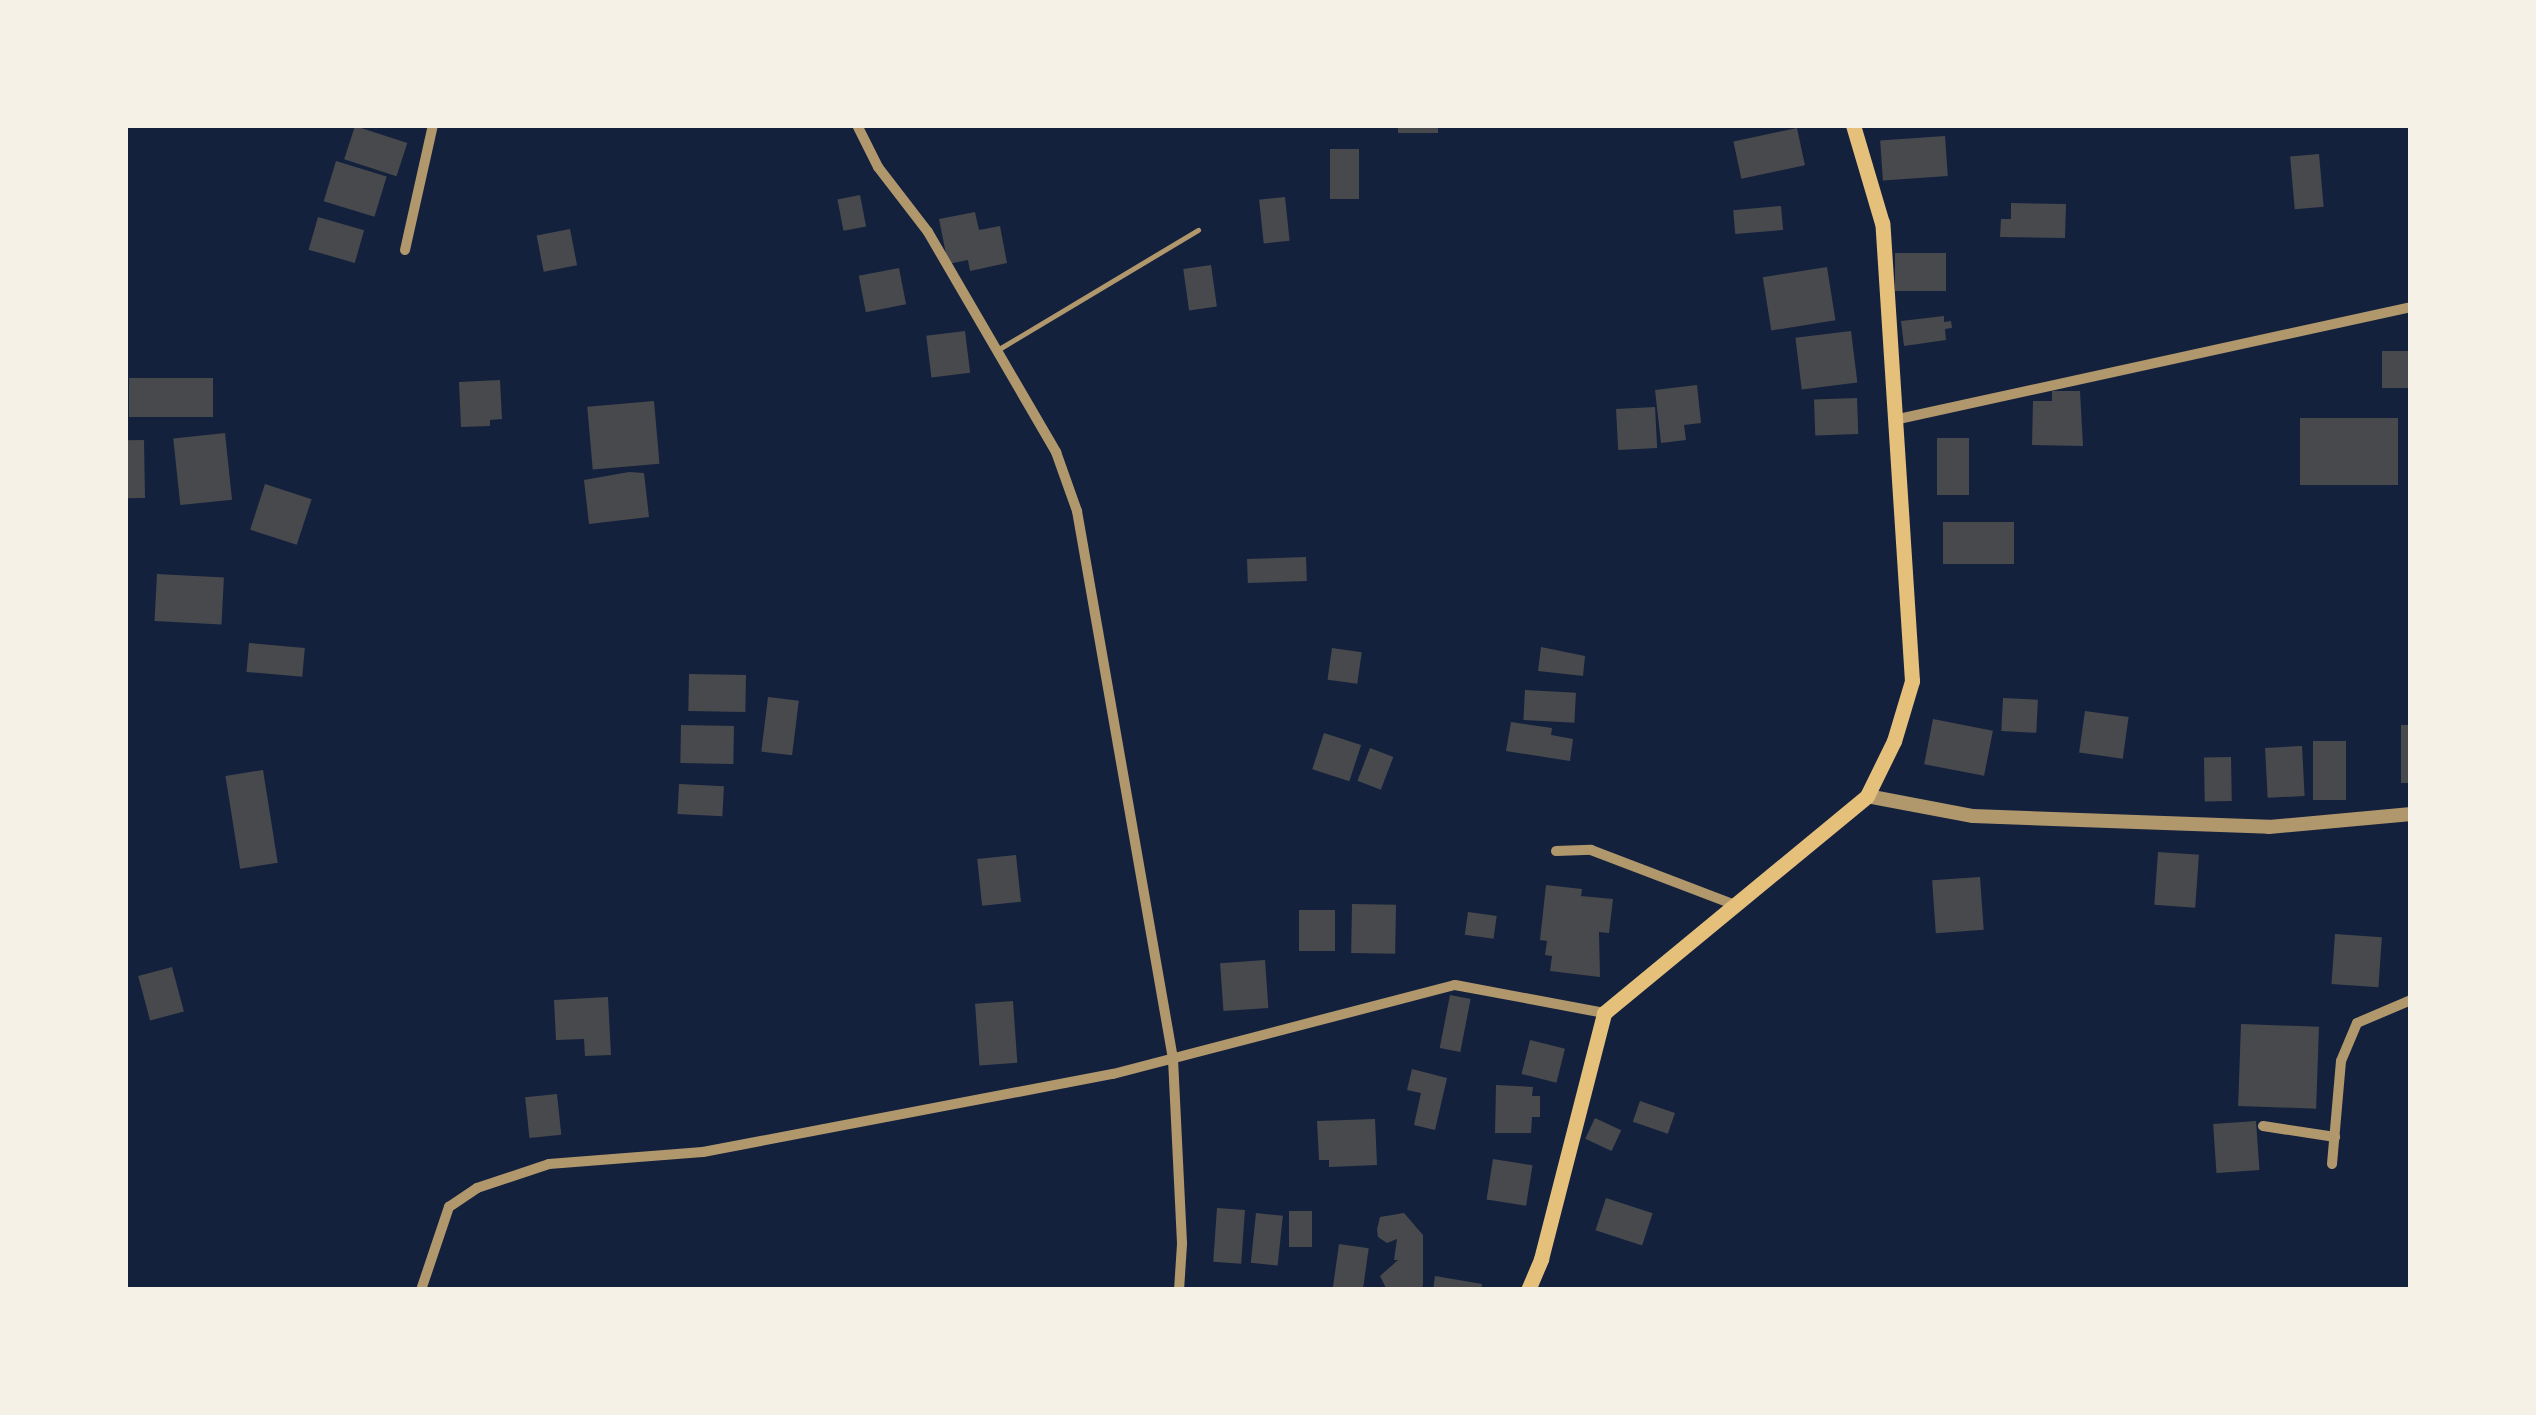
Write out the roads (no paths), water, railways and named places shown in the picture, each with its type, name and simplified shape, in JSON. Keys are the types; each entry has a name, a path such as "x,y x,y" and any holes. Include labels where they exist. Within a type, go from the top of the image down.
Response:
{"main road":[{"path":"1528,1290 1541,1259 1604,1013 1867,796 1894,740 1912,681 1882,222 1853,125"}],"street":[{"path":"405,250 433,125"},
{"path":"857,125 878,167 928,232 1056,452 1077,511 1172,1058 1182,1244 1179,1290"},
{"path":"1894,420 2411,308"},
{"path":"1867,796 1974,816 2270,828 2411,814"},
{"path":"1556,850 1591,850 1736,905"},
{"path":"420,1290 449,1207 477,1188 549,1164 703,1152 1172,1058 1455,985 1604,1013"},
{"path":"2332,1164 2341,1060 2357,1022 2411,1000"},
{"path":"2263,1126 2335,1136"}],"lane":[{"path":"997,351 1198,230"}]}
